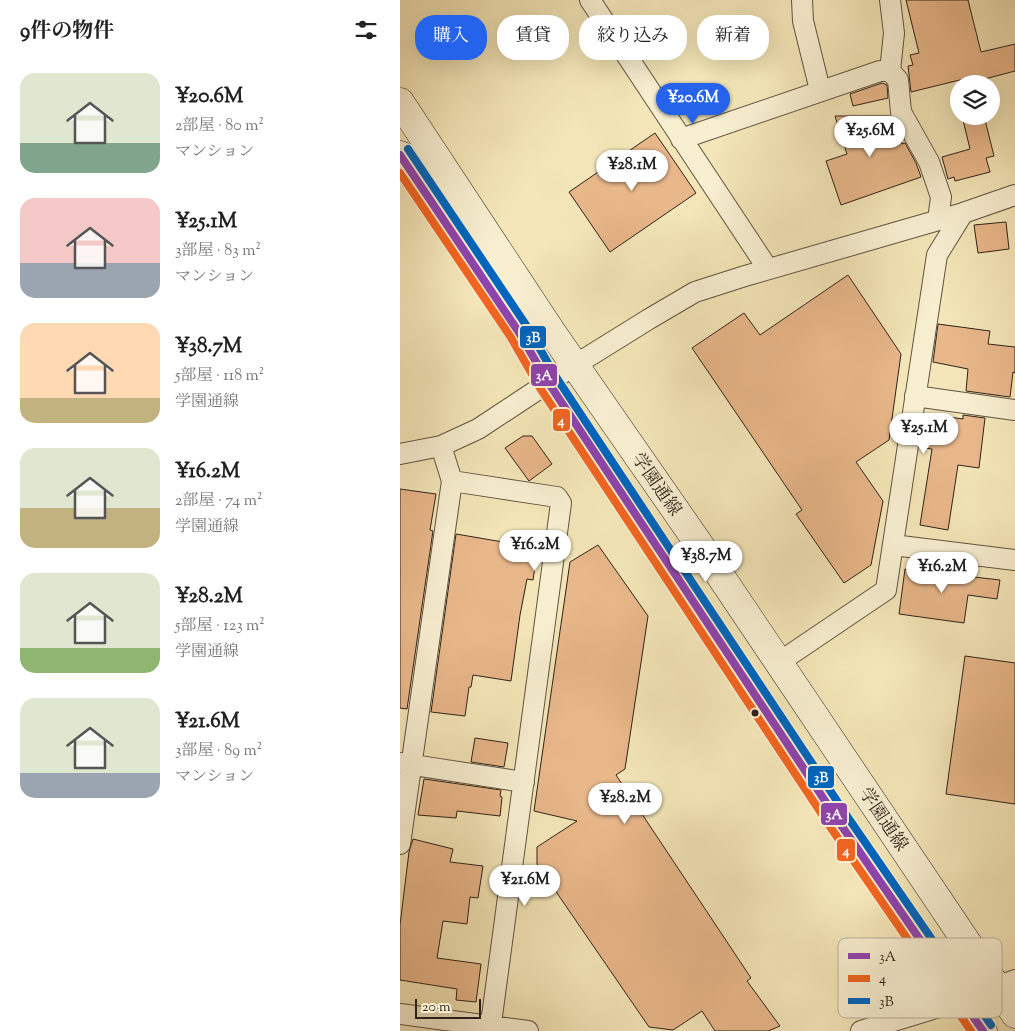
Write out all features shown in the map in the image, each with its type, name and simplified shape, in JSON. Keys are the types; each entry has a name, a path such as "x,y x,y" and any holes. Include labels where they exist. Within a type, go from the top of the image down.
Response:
{"street":[{"path":"802,0 803,22 820,90"},
{"path":"890,0 894,33 890,71 898,80 901,112 929,162 941,196 938,220"},
{"path":"597,3 682,139 768,269"},
{"path":"682,139 820,90 880,71 890,71"},
{"name":"学園通線","path":"400,102 575,365 778,663 973,938"},
{"name":"学園通線","path":"400,155 518,331 548,382 841,825 919,938"},
{"path":"400,454 442,446 478,428 575,365 695,292 963,213 1015,195"},
{"path":"778,663 886,590 937,255 963,213"},
{"path":"915,396 1015,410"},
{"path":"400,844 406,764 452,482 442,446"},
{"path":"452,482 557,497 561,503 490,1029"},
{"path":"893,545 1015,560"},
{"path":"406,764 524,782"},
{"name":"学園通線","path":"1006,984 1015,1014"},
{"path":"400,1014 490,1029 528,1031"},
{"path":"861,1031 903,1018"},
{"name":"学園通線","path":"974,1018 983,1031"}],"building":[{"path":"906,0 968,0 981,52 1015,44 1015,71 1000,75 950,75 950,82 911,92 908,66 913,65 910,55 919,53"},
{"path":"882,83 887,85 888,98 853,106 850,94"},
{"path":"835,116 890,116 902,144 905,143 921,177 841,205 826,161 847,154"},
{"path":"964,125 986,125 994,156 986,158 990,172 955,181 954,177 948,179 942,157 970,149"},
{"path":"655,133 696,193 610,252 569,192"},
{"path":"1006,222 1009,249 978,253 974,225"},
{"path":"848,275 901,354 889,440 856,462 883,501 871,565 844,583 796,514 802,510 692,348 744,313 760,335"},
{"path":"938,324 990,331 988,344 1015,347 1015,373 1013,372 1010,397 966,391 968,369 933,362"},
{"path":"928,414 963,419 963,415 985,418 979,468 958,465 948,530 920,525 932,449 924,448"},
{"path":"523,436 532,436 552,464 529,481 505,448"},
{"path":"400,489 436,494 430,530 433,531 407,709 400,708"},
{"path":"456,534 538,548 533,580 527,579 511,681 473,675 471,687 469,687 465,716 431,712"},
{"path":"598,545 648,616 625,769 616,775 751,978 747,981 780,1026 768,1031 715,1031 702,1011 673,1030 649,1027 537,864 537,847 577,821 534,811 570,562"},
{"path":"905,569 1000,580 997,599 968,595 964,623 899,614"},
{"path":"965,656 1015,663 1015,804 946,794"},
{"path":"475,738 508,743 504,767 471,762"},
{"path":"424,779 501,790 500,816 457,811 456,818 418,815"},
{"path":"413,839 453,849 450,862 483,866 478,898 470,897 467,924 443,921 437,958 481,964 476,1002 456,1000 457,989 400,980 400,925 409,852"}],"transit line":[{"name":"3B","path":"408,149 526,325 556,377 849,819 931,938"},
{"name":"3A","path":"400,155 518,331 548,382 841,825 919,938"},
{"name":"4","path":"400,173 510,336 540,388 833,831 907,938"},
{"name":"4","path":"962,1018 971,1031"},
{"name":"3A","path":"974,1018 983,1031"},
{"name":"3B","path":"986,1018 991,1025"}]}
